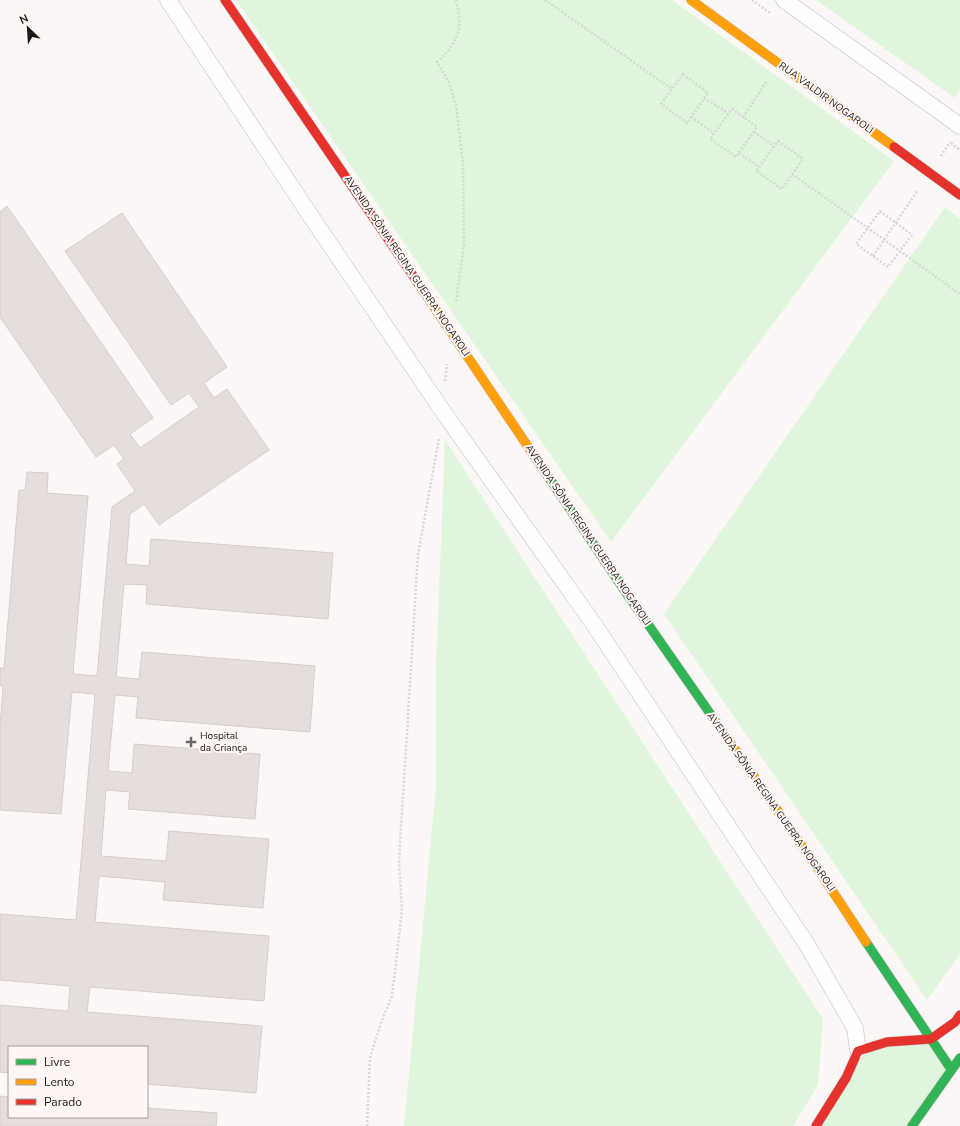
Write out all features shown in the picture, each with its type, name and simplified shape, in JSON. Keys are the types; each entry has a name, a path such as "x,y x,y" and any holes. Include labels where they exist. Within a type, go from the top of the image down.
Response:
{"street":[{"path":"168,0 312,218 444,413 593,623 801,937 856,1028 858,1051 846,1078 816,1126"},
{"name":"AVENIDA SÔNIA REGINA GUERRA NOGAROLI","path":"225,0 641,614 814,863 952,1069"},
{"name":"RUA VALDIR NOGAROLI","path":"692,0 960,195"},
{"path":"784,0 960,126"},
{"path":"858,1051 887,1042 931,1039 955,1022 960,1015"},
{"path":"912,1126 960,1058"}],"path":[{"path":"451,332 462,269 464,244 463,162 456,105 449,82 437,62 448,52 459,28 456,0"},
{"path":"545,0 672,89"},
{"path":"743,117 779,64"},
{"path":"683,74 708,93 687,123 661,104 672,89 683,74"},
{"path":"704,98 728,113"},
{"path":"732,109 757,127 736,157 710,139 728,113 732,109"},
{"path":"691,117 714,133"},
{"path":"754,132 774,146"},
{"path":"778,141 803,159 782,189 756,171 759,167 778,141"},
{"path":"739,153 759,167"},
{"path":"792,174 960,294"},
{"path":"880,211 912,235 900,251 888,267 856,244 880,211"},
{"path":"367,1126 370,1058 380,1023 392,996 402,910 399,860 418,555 444,413 447,363"}],"green space":[{"path":"236,0 672,0 894,161 611,542"},
{"path":"816,0 960,0 960,90 955,98"},
{"path":"945,207 960,219 960,954 927,1000 664,614"},
{"path":"445,440 823,1019 818,1085 793,1126 404,1126 436,786 436,667"},
{"path":"931,1039 951,1069 912,1126 816,1126 858,1051"}],"building":[{"path":"7,206 153,418 130,434 140,448 199,407 189,393 171,405 65,251 122,213 227,367 204,383 214,398 227,389 269,450 159,525 144,504 130,514 126,564 149,566 151,539 333,553 328,619 146,604 147,585 124,584 116,677 139,679 142,652 315,666 310,732 136,718 138,697 115,695 108,771 132,773 134,744 260,754 255,819 128,809 130,792 106,790 101,856 166,861 169,831 269,839 263,908 163,900 165,882 99,876 95,922 269,936 264,1001 90,987 87,1012 262,1026 256,1093 148,1084 148,1046 8,1046 8,1073 0,1072 0,1005 68,1011 70,986 0,980 0,914 76,920 95,694 72,692 61,814 0,810 0,727 3,686 0,686 0,668 4,668 19,490 25,490 27,472 48,473 47,493 88,496 73,674 97,676 112,507 135,491 117,464 124,459 114,445 96,457 0,317 0,212"},
{"path":"0,1096 8,1097 8,1118 148,1118 148,1108 217,1113 216,1126 0,1126"}],"traffic: fast":[{"path":"537,460 627,594 716,722"},
{"path":"866,942 951,1069"},
{"path":"912,1126 960,1058"}],"traffic: slow":[{"path":"691,0 894,147"},
{"path":"418,283 537,460"},
{"path":"716,722 814,863 866,942"}],"traffic: jam":[{"path":"225,0 418,283"},
{"path":"894,147 960,195"},
{"path":"816,1126 846,1078 858,1051 887,1042 931,1039 955,1022 960,1015"}],"place":[{"name":"Hospital da Criança","path":"191,742"}]}
